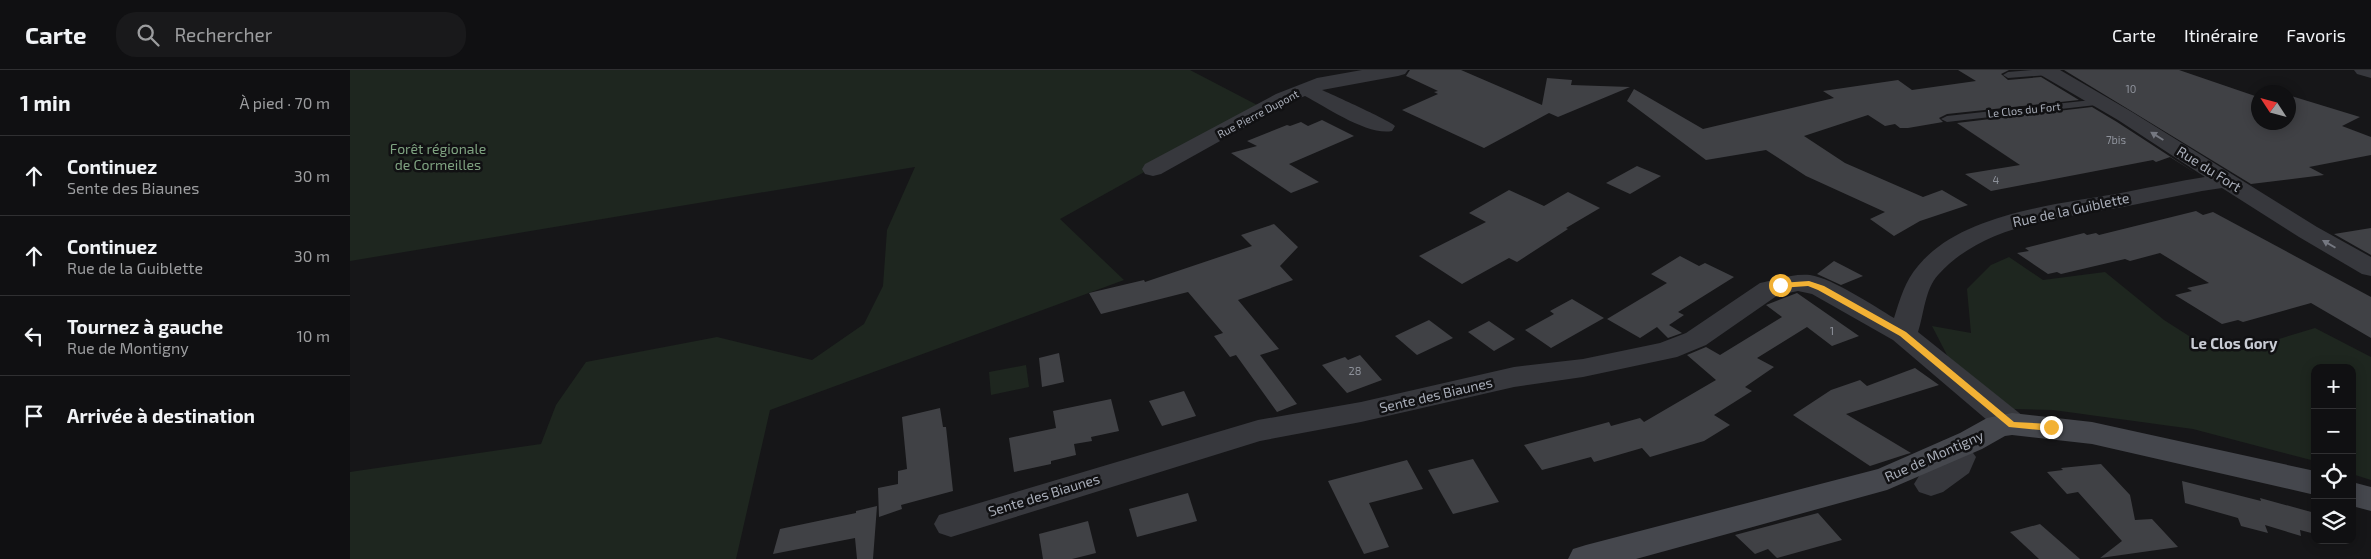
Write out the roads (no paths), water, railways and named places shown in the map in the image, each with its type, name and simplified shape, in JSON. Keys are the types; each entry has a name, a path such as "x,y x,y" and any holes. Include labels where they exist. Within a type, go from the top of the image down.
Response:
{"street":[{"name":"Rue Pierre Dupont","path":"1153,169 1282,98 1324,82 1398,70"},
{"path":"2364,70 2371,72"},
{"name":"Rue du Fort","path":"2047,71 2101,102 2308,232 2371,268"},
{"path":"1306,89 1362,118 1384,126"},
{"name":"Rue de la Guiblette","path":"1903,334 1914,296 1927,271 1963,243 1984,232 2021,219 2227,180"},
{"name":"Sente des Biaunes","path":"951,524 1258,431 1361,412 1514,377 1583,368 1667,352 1696,339 1769,289 1780,285 1809,283 1903,334"},
{"path":"1903,334 2012,424"},
{"name":"Rue de Montigny","path":"1586,559 1887,478 1953,449 1998,426 2012,424 2092,434 2311,482"},
{"path":"1931,484 1958,465 1960,457 1953,449"},
{"path":"2356,495 2371,499"}],"lane":[{"path":"2008,75 2047,71"},
{"name":"Le Clos du Fort","path":"1947,119 2101,102"}],"district":[{"name":"Le Clos Gory","path":"2234,344"}],"park label":[{"name":"Forêt régionale de Cormeilles","path":"438,158"}]}
